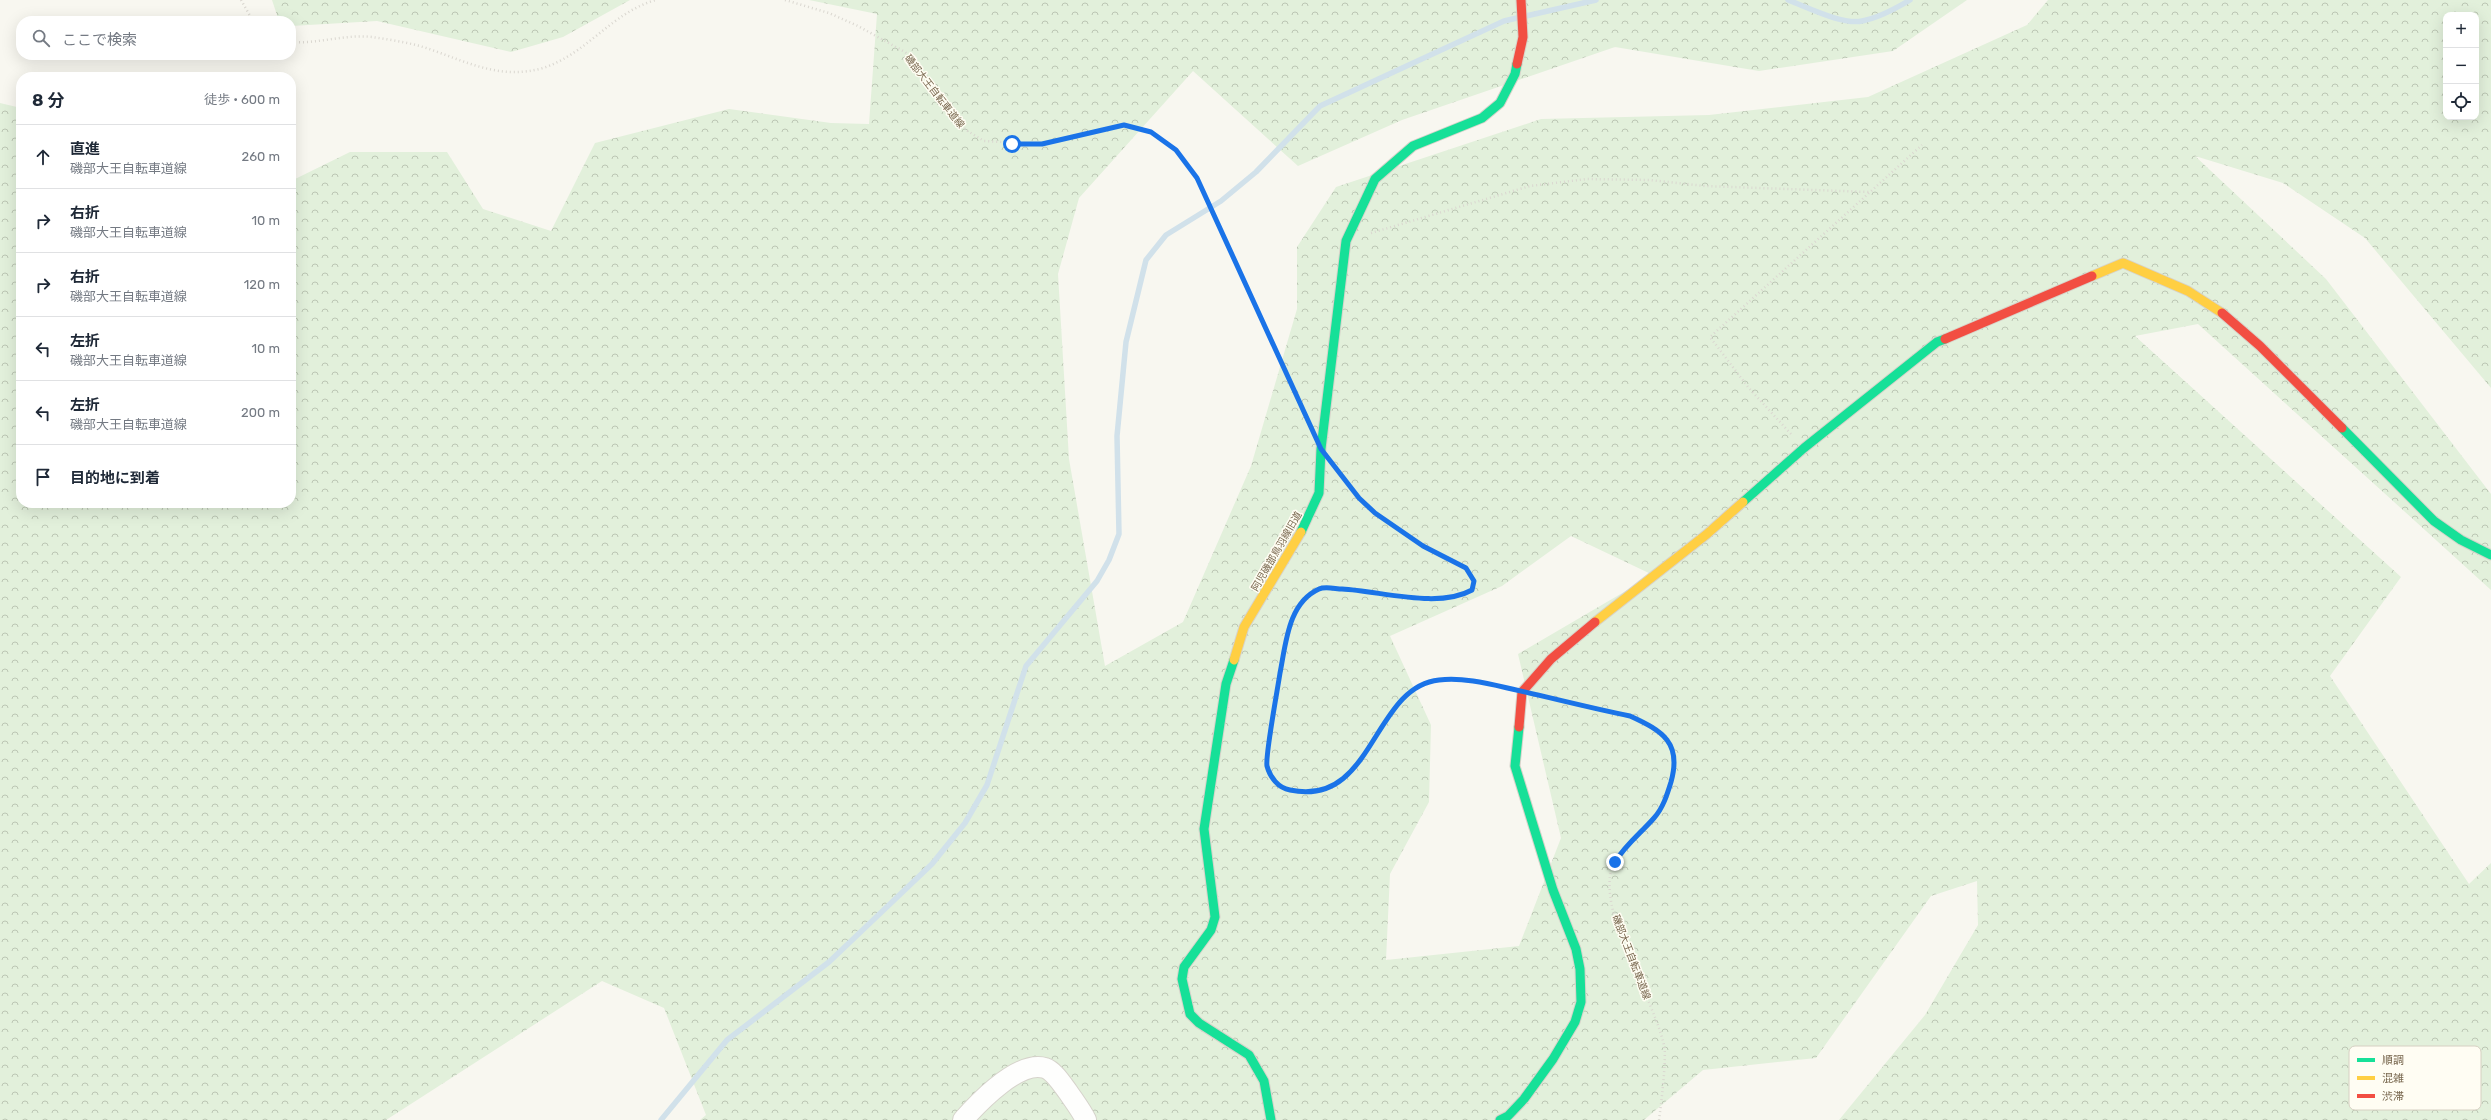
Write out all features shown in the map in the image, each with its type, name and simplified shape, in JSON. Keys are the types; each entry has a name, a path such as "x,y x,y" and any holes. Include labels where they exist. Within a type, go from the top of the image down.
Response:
{"street":[{"name":"阿児磯部鳥羽線旧道","path":"1271,1120 1264,1081 1249,1055 1199,1023 1190,1014 1182,979 1184,967 1212,930 1215,917 1204,829 1226,684 1244,627 1307,522 1319,493 1321,449 1346,241 1376,179 1381,174 1413,146 1482,118 1500,103 1515,74 1523,37 1521,0"},
{"path":"1500,1120 1508,1116 1524,1099 1553,1059 1575,1022 1581,1002 1580,969 1576,949 1553,890 1516,766 1522,692 1551,659 1654,574 1707,534 1804,448 1937,342 2123,263 2188,291 2219,311 2260,346 2434,520 2460,540 2491,555"},
{"path":"963,1120 978,1104 1013,1076 1034,1066 1046,1068 1057,1078 1086,1120"}],"path":[{"path":"241,0 250,16"},
{"path":"296,42 324,41 355,36 371,37 425,48 467,65 518,72 542,68 567,59 617,19 642,4 656,0"},
{"name":"磯部大王自転車道線","path":"785,0 852,23 905,52 917,64 950,112 966,130 984,141 1042,144 1124,125 1151,132 1176,150 1197,178 1305,414"},
{"path":"1804,448 1748,387 1710,337 1922,145"},
{"path":"1346,241 1530,186 1587,179 1650,180 1705,186 1869,192"},
{"name":"磯部大王自転車道線","path":"1339,473 1359,498 1375,513 1423,546 1466,568 1474,581 1472,590 1455,598 1321,588 1303,599 1295,610 1280,673 1267,764 1273,778 1282,788 1309,793 1327,788 1342,779 1356,767 1390,716 1411,690 1438,680 1484,683 1630,716 1651,725 1668,739 1674,753 1675,766 1665,800 1655,817 1625,846 1615,862 1610,874 1610,894 1618,925 1655,1016 1665,1047 1659,1120"}],"green space":[{"path":"272,0 630,0 563,37 511,52 377,21 296,26 296,16 277,16"},
{"path":"809,0 1967,0 1893,51 1759,71 1615,47 1402,120 1298,166 1193,71 1079,198 1058,274 1069,459 1105,666 1183,622 1251,466 1297,309 1297,247 1336,187 1541,119 1709,115 1868,97 2027,25 2048,0 2491,0 2491,388 2365,238 2283,183 2195,156 2326,279 2491,494 2491,590 2198,324 2135,336 2401,577 2330,676 2469,884 2491,863 2491,1120 1839,1120 1925,1015 1978,925 1977,881 1931,896 1816,1058 1703,1070 1644,1120 700,1120 706,1115 664,1008 602,981 386,1120 0,1120 0,103 16,107 16,508 296,508 296,179 350,152 447,152 483,209 551,231 595,143 729,109 831,123 869,124 877,14","holes":["1571,536 1653,575 1518,654 1561,838 1519,946 1386,960 1390,874 1429,802 1431,725 1390,636 1502,586"]}],"waterway":[{"path":"1526,16 1596,0"},
{"path":"1788,0 1814,11 1854,22 1868,20 1881,15 1910,0"},
{"path":"661,1120 727,1040 829,962 932,864 965,823 987,785 1026,666 1097,581 1109,560 1119,534 1117,436 1126,342 1146,260 1166,235 1221,201 1256,172 1320,106 1504,21 1517,18"}],"traffic: fast":[{"path":"1301,532 1319,493 1321,449 1346,241 1375,179 1413,146 1482,118 1500,103 1515,74 1517,64"},
{"path":"1743,502 1804,448 1937,342 1945,339"},
{"path":"2342,428 2434,521 2461,540 2491,555"},
{"path":"1234,660 1226,684 1204,829 1215,917 1211,930 1184,967 1182,979 1190,1014 1199,1023 1249,1055 1264,1081 1271,1120"},
{"path":"1500,1120 1508,1116 1524,1099 1553,1059 1575,1022 1581,1002 1580,969 1576,949 1553,890 1515,766 1519,727"}],"traffic: slow":[{"path":"2092,276 2123,263 2188,291 2222,313"},
{"path":"1595,622 1707,534 1743,502"},
{"path":"1234,660 1244,627 1301,532"}],"traffic: jam":[{"path":"1517,64 1523,37 1521,0"},
{"path":"1945,339 2092,276"},
{"path":"2222,313 2260,346 2342,428"},
{"path":"1519,727 1522,692 1551,659 1595,622"}],"route":[{"path":"1012,144 1042,144 1124,125 1151,132 1176,150 1197,178 1243,282 1321,449 1359,498 1375,513 1423,546 1449,557 1466,568 1474,581 1472,590 1455,598 1404,596 1365,590 1321,588 1303,599 1295,610 1280,673 1267,764 1273,778 1282,788 1296,791 1309,793 1327,788 1342,779 1356,767 1390,716 1411,690 1438,680 1484,683 1630,716 1651,725 1668,739 1674,753 1675,766 1665,800 1655,817 1625,846 1615,862"}]}
